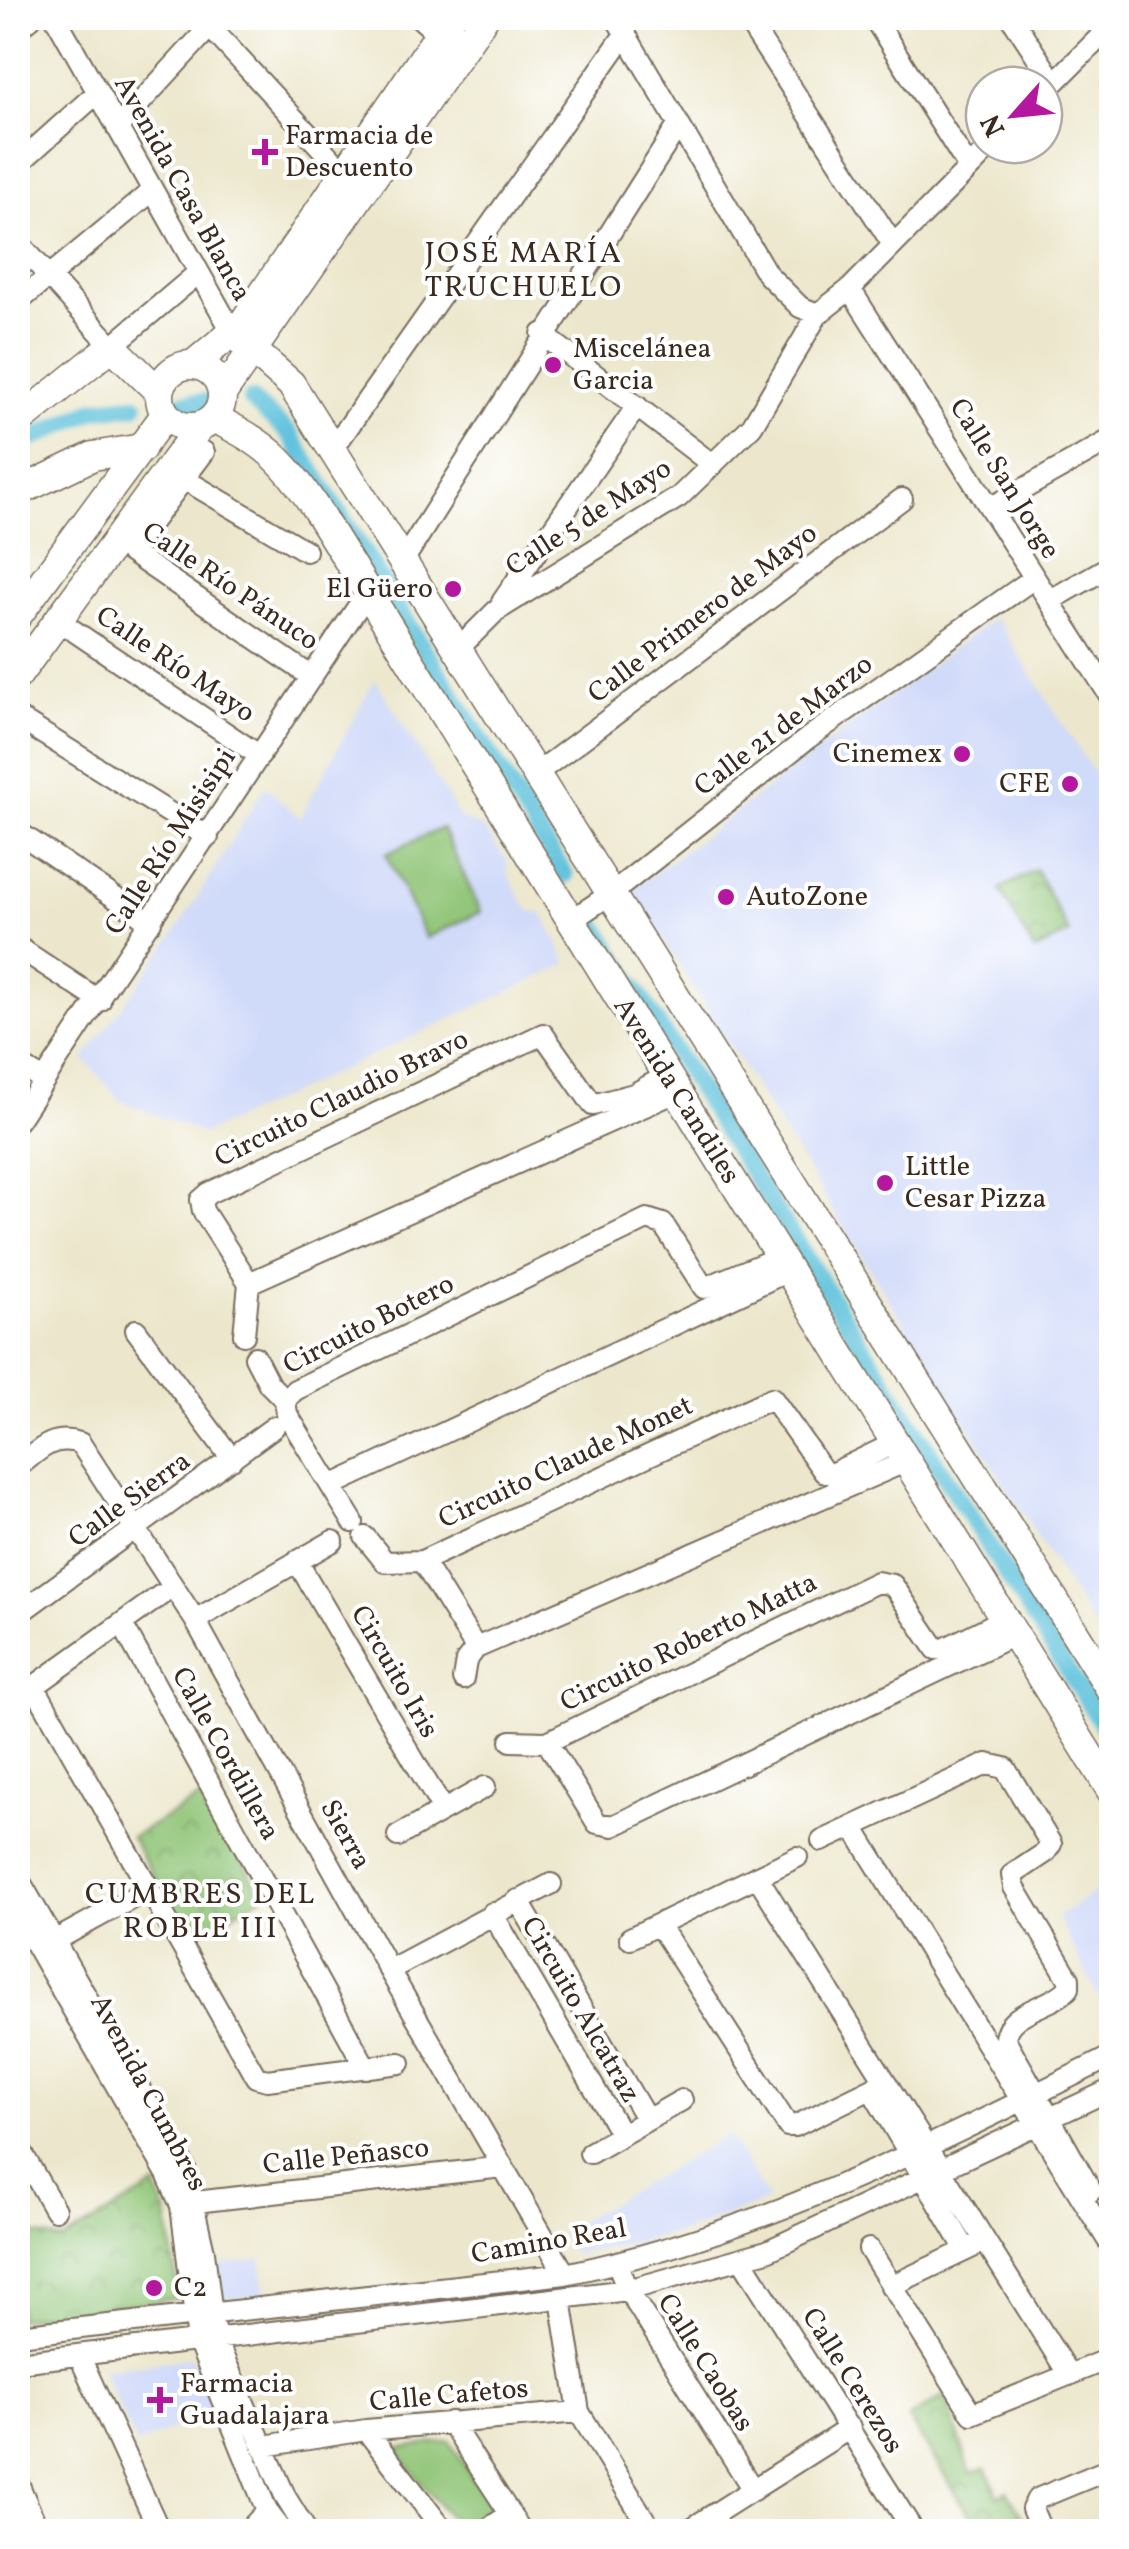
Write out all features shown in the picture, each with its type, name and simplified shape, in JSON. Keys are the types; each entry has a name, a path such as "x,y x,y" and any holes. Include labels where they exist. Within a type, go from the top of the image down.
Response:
{"main road":[{"path":"18,676 123,547 210,423 244,341 346,175 442,31 484,18"},
{"path":"18,615 142,448 173,370 244,341 442,31"},
{"name":"Avenida Candiles","path":"244,341 290,384 537,773 606,897 1112,1692"},
{"path":"18,422 112,346 182,427 210,423"},
{"path":"194,364 213,374 210,423"},
{"name":"Avenida Candiles","path":"210,423 259,441 287,464 574,917 671,1084 1112,1792"},
{"path":"18,492 94,456 142,448"}],"street":[{"path":"18,30 31,18"},
{"name":"Avenida Casa Blanca","path":"58,18 197,274 244,341"},
{"path":"746,18 892,243"},
{"path":"874,18 969,168"},
{"path":"1012,18 1037,65"},
{"path":"117,128 215,22 346,175"},
{"path":"332,450 621,25 767,274 800,307 818,314"},
{"path":"1064,73 1112,25"},
{"path":"18,164 98,93"},
{"path":"403,562 542,334 678,124"},
{"name":"Calle 5 de Mayo","path":"458,649 496,611 679,497 752,426 818,314 850,288 972,165"},
{"path":"18,302 152,191"},
{"path":"18,242 112,346 197,274"},
{"name":"Calle San Jorge","path":"850,288 1110,692"},
{"path":"542,334 712,465"},
{"path":"496,611 638,406"},
{"path":"123,547 184,479 210,423"},
{"path":"990,508 1112,438"},
{"path":"184,479 306,551"},
{"name":"Calle Primero de Mayo","path":"537,773 902,499"},
{"name":"Calle Río Pánuco","path":"123,547 312,677"},
{"path":"1049,601 1112,565"},
{"name":"Calle 21 de Marzo","path":"574,917 606,897 808,738 1034,578"},
{"name":"Calle Río Misisipi","path":"18,1120 367,593"},
{"name":"Calle Río Mayo","path":"59,621 260,756"},
{"path":"18,718 208,836"},
{"path":"18,832 152,922"},
{"path":"18,947 100,1001"},
{"name":"Circuito Claudio Bravo","path":"249,1283 202,1211 201,1200 209,1193 542,1034 593,1106 671,1084"},
{"path":"18,1064 42,1079"},
{"path":"244,1335 249,1283 671,1084"},
{"name":"Circuito Botero","path":"422,1561 384,1562 359,1529 287,1414 285,1400 295,1390 648,1218 663,1224 704,1288 784,1264"},
{"path":"331,1486 784,1264"},
{"path":"136,1330 232,1459"},
{"path":"256,1358 268,1384 285,1400"},
{"name":"Circuito Claude Monet","path":"476,1648 422,1561 772,1398 824,1472 831,1474 901,1452"},
{"name":"Calle Sierra","path":"18,1614 139,1530 274,1426"},
{"name":"Sierra","path":"18,1467 48,1442 64,1438 80,1442 195,1620 388,1970 565,2274"},
{"path":"463,1679 466,1661 476,1648 901,1452"},
{"path":"195,1620 332,1541"},
{"name":"Circuito Iris","path":"298,1562 443,1810"},
{"name":"Circuito Roberto Matta","path":"878,1582 893,1585 936,1649 1009,1627 613,1826 598,1822 548,1742 878,1582"},
{"path":"161,1595 26,1692 148,1890 256,2077 267,2080 400,2063"},
{"name":"Calle Cordillera","path":"122,1624 366,2068"},
{"path":"511,1741 548,1742"},
{"path":"822,1841 987,1764 1004,1768 1051,1844 1045,1853 1012,1875 1014,1886 1068,1979 1069,1988 1062,1996 1012,2022 1005,2032 1006,2045 1026,2097"},
{"path":"398,1836 485,1787"},
{"path":"853,1827 1026,2097 1086,2195 1112,2247"},
{"path":"630,1938 797,1857"},
{"path":"757,1876 975,2245 1069,2375"},
{"name":"Avenida Cumbres","path":"18,1878 46,1946 181,2206 207,2340 267,2511 283,2532"},
{"name":"Circuito Alcatraz","path":"388,1970 551,1884"},
{"path":"46,1946 148,1890"},
{"name":"Circuito Alcatraz","path":"518,1900 647,2120"},
{"name":"Avenida Cumbres","path":"18,1914 46,1946 185,2168 195,2202 201,2316"},
{"name":"Circuito Alcatraz","path":"492,1914 621,2134"},
{"path":"658,1924 788,2126 878,2086"},
{"name":"Camino Real","path":"18,2334 565,2274 617,2262 754,2221 1112,2056"},
{"name":"Camino Real","path":"18,2362 628,2290 743,2261 1112,2090"},
{"name":"Circuito Alcatraz","path":"590,2153 682,2100"},
{"path":"18,2146 54,2210"},
{"name":"Calle Peñasco","path":"195,2202 503,2168"},
{"path":"1086,2195 1112,2182"},
{"path":"891,2286 975,2245"},
{"path":"868,2249 972,2414 1103,2361"},
{"name":"Calle Cerezos","path":"743,2261 914,2532"},
{"name":"Calle Caobas","path":"617,2262 628,2290 752,2490"},
{"path":"561,2300 579,2412 652,2532"},
{"name":"Avenida Cumbres","path":"207,2340 307,2532"},
{"path":"79,2356 160,2532"},
{"name":"Calle Cafetos","path":"264,2446 366,2430 579,2412"},
{"path":"450,2422 516,2523 484,2532"},
{"path":"686,2532 850,2428"},
{"path":"366,2430 445,2532"},
{"path":"1042,2532 1032,2508 1038,2499 1112,2468"},
{"path":"18,2483 39,2532"},
{"path":"247,2532 267,2511"}],"shaded area":[{"path":"995,617 1111,800 1111,1654 632,890"},
{"path":"375,679 461,819 484,829 507,860 507,873 528,909 544,915 568,964 204,1134 121,1101 84,1059 176,932 265,786 300,818"},
{"path":"1111,1881 1111,2021 1057,1917"},
{"path":"728,2135 769,2200 678,2233 574,2255 562,2231"},
{"path":"261,2259 265,2295 223,2298 220,2265"},
{"path":"191,2357 215,2410 136,2445 102,2370"}],"green space":[{"path":"442,828 481,912 426,938 386,854"},
{"path":"1036,870 1069,933 1034,951 1000,889"},
{"path":"206,1795 263,1896 188,1939 131,1837"},
{"path":"155,2186 167,2214 179,2298 18,2319 18,2230 62,2241"},
{"path":"945,2396 971,2473 986,2468 998,2496 1007,2491 1031,2531 980,2531 908,2418"},
{"path":"449,2441 491,2507 458,2528 395,2449"}],"waterway":[{"path":"251,400 289,433 565,875"},
{"path":"183,403 205,402"},
{"path":"18,445 96,409 135,405"},
{"path":"594,924 1112,1740"}],"place":[{"name":"Farmacia de Descuento","path":"265,152"},
{"name":"Miscelánea Garcia","path":"553,365"},
{"name":"El Güero","path":"453,589"},
{"name":"Cinemex","path":"962,754"},
{"name":"CFE","path":"1070,784"},
{"name":"AutoZone","path":"726,897"},
{"name":"Little Cesar Pizza","path":"885,1183"},
{"name":"C2","path":"154,2288"},
{"name":"Farmacia Guadalajara","path":"160,2400"}],"district":[{"name":"JOSÉ MARÍA TRUCHUELO","path":"524,271"},
{"name":"CUMBRES DEL ROBLE III","path":"201,1912"}]}
